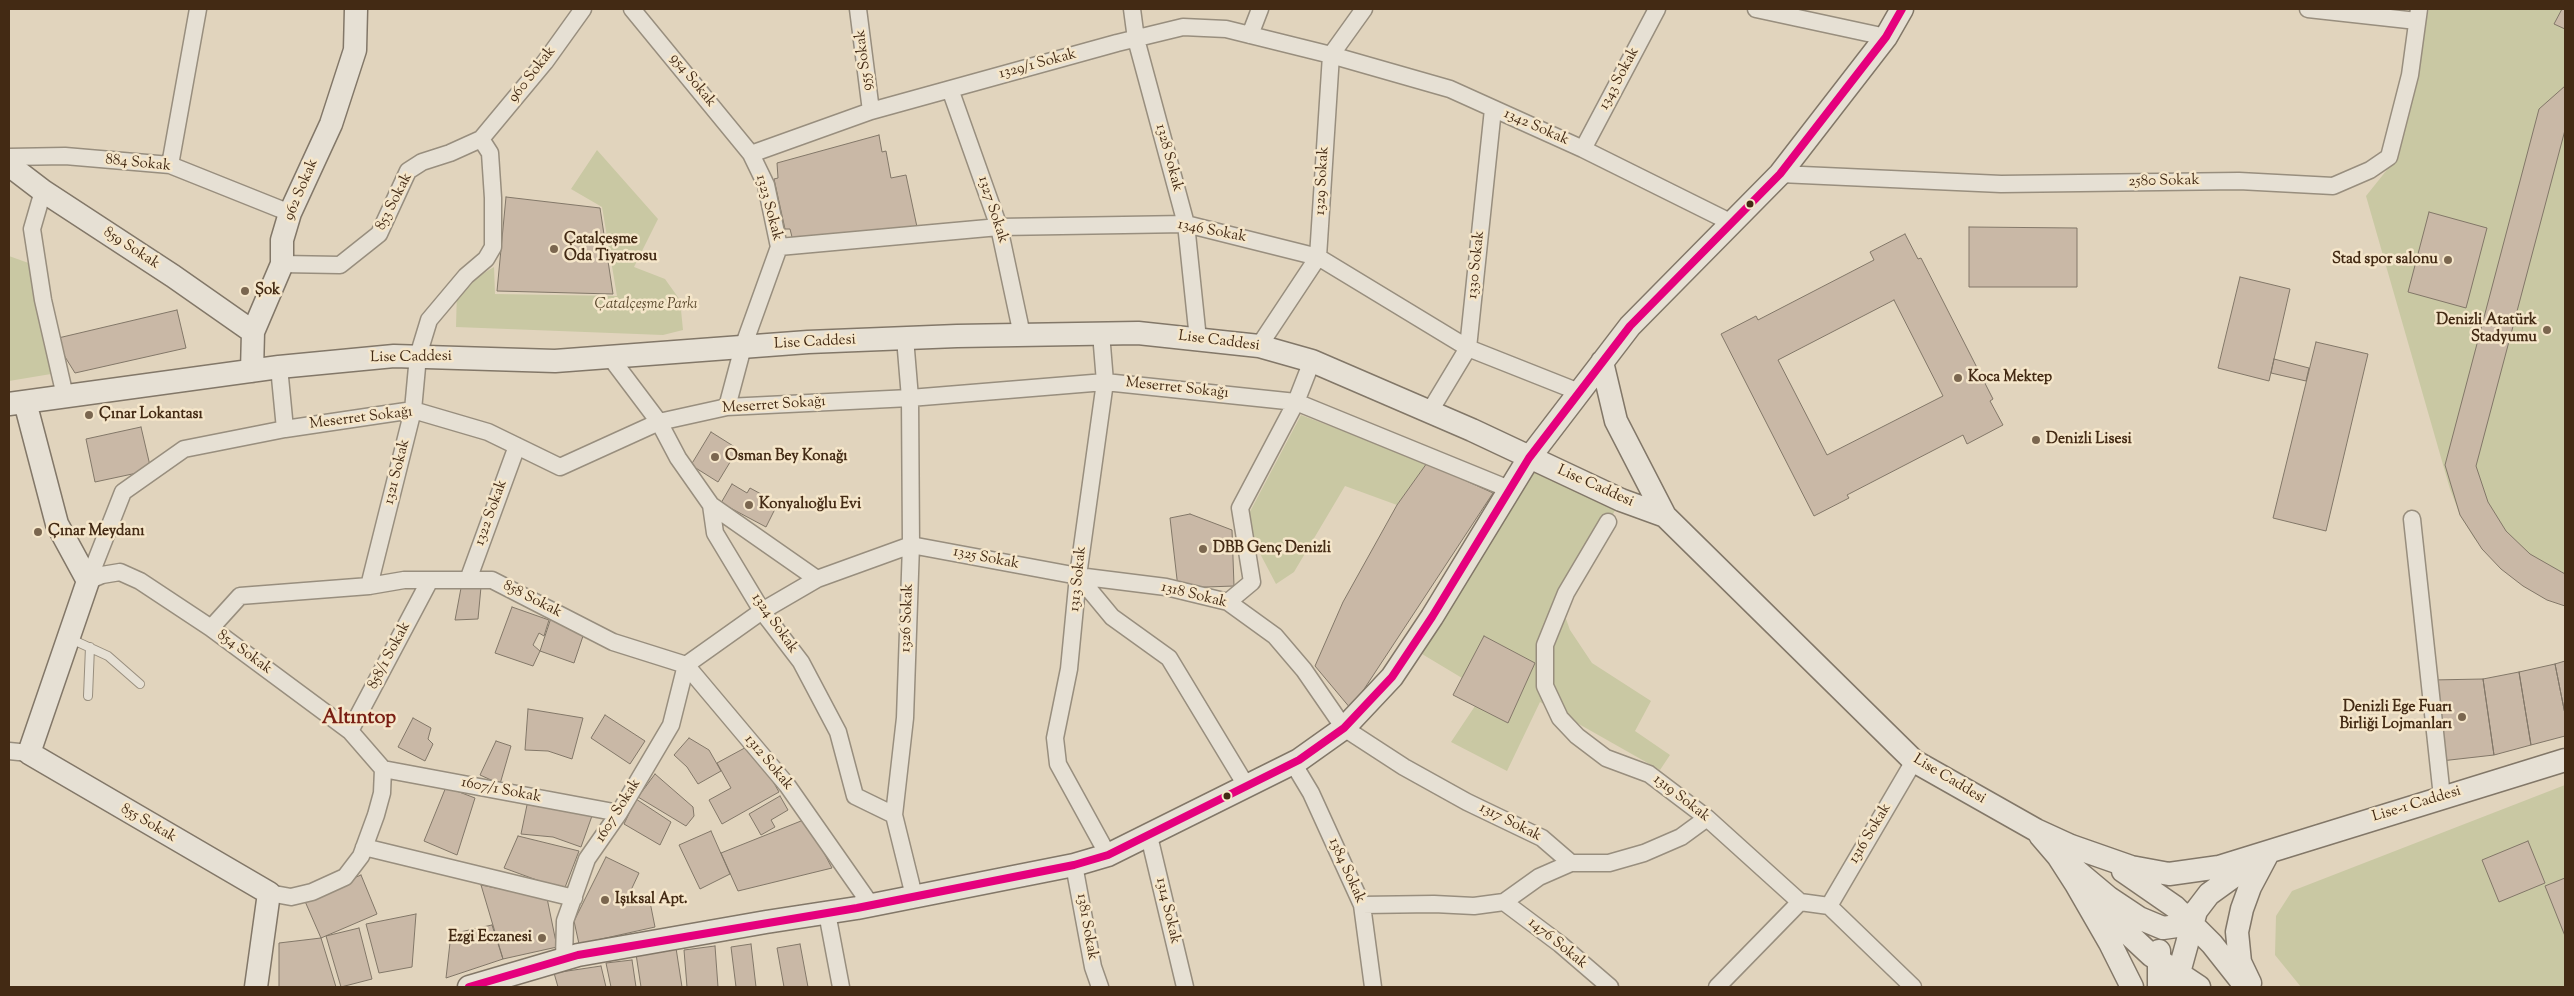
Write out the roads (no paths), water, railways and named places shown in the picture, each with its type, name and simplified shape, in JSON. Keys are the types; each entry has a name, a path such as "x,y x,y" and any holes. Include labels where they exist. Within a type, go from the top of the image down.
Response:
{"main road":[{"name":"962 Sokak","path":"252,371 254,332 282,264 282,240 290,212 331,124 355,50 356,9"},
{"path":"470,987 564,959 757,923 828,913 955,890 1074,865 1108,855 1149,836 1293,763 1344,728 1392,677 1432,617 1528,458 1630,326 1780,174 1886,37 1902,9"},
{"name":"859 Sokak","path":"9,165 43,191 173,276 254,332"},
{"name":"Lise Caddesi","path":"17,403 279,367 394,356 555,360 905,338 1101,333 1138,333 1259,346 1312,361 1430,412 1621,500 1665,516 1914,761 2036,830 2139,869 2169,874 2219,867 2270,850"},
{"path":"1602,362 1616,420 1665,516"},
{"path":"17,403 57,524 88,581 68,637 19,752"},
{"name":"855 Sokak","path":"19,752 270,893"},
{"name":"Lise-1 Caddesi","path":"2270,850 2565,760"},
{"path":"2036,830 2058,856 2076,884 2110,943 2132,987"},
{"path":"2058,856 2109,898 2139,918 2163,928 2177,926 2184,912 2270,850"},
{"path":"2252,987 2240,962 2238,932 2242,909 2250,888 2270,850"},
{"path":"2101,856 2184,912 2246,987"},
{"path":"2177,981 2184,912 2192,883 2219,867"},
{"path":"2076,884 2159,960 2177,981 2199,987"},
{"path":"256,987 270,893"},
{"path":"2159,987 2159,960 2163,928"}],"street":[{"path":"170,165 198,9"},
{"name":"960 Sokak","path":"481,139 545,62 583,9"},
{"name":"954 Sokak","path":"632,9 751,154"},
{"name":"955 Sokak","path":"858,9 871,111"},
{"name":"1328 Sokak","path":"1132,9 1136,38 1186,224 1198,339"},
{"path":"1250,35 1260,9"},
{"path":"1330,55 1364,9"},
{"name":"1343 Sokak","path":"1583,149 1657,9"},
{"path":"1756,9 1886,37"},
{"path":"2308,9 2418,15"},
{"name":"2580 Sokak","path":"1780,174 2001,184 2239,181 2333,186 2370,170 2389,157 2410,75 2418,15"},
{"name":"1329/1 Sokak","path":"751,154 871,111 1136,38 1183,27 1226,29 1330,55"},
{"name":"1342 Sokak","path":"1330,55 1450,89 1583,149 1732,223"},
{"name":"1329 Sokak","path":"1318,257 1330,55"},
{"name":"1327 Sokak","path":"950,90 1000,227 1022,335"},
{"name":"1330 Sokak","path":"1430,412 1468,348 1493,109"},
{"name":"853 Sokak","path":"282,264 340,265 379,234 408,171 422,162 450,153 481,139"},
{"name":"1321 Sokak","path":"369,586 413,410 418,356 429,320 466,276 486,259 493,247 493,198 490,154 481,139"},
{"name":"1323 Sokak","path":"728,407 743,347 779,248 766,185 751,154"},
{"name":"884 Sokak","path":"9,157 66,156 170,165 290,212"},
{"path":"43,191 32,229 43,300 65,396"},
{"name":"1346 Sokak","path":"779,248 1000,227 1186,224 1318,257 1468,348 1579,392"},
{"path":"1259,346 1318,257"},
{"name":"1313 Sokak","path":"1101,333 1105,382 1078,576 1069,669 1056,738 1058,764 1108,855"},
{"name":"1326 Sokak","path":"905,338 910,398 911,545 905,718 894,815 914,896"},
{"name":"1324 Sokak","path":"610,357 658,422 678,458 711,505 715,533 762,611 801,662 838,732 855,796 894,815"},
{"path":"1228,602 1252,582 1240,508 1296,402 1312,361"},
{"path":"279,367 285,429"},
{"name":"Meserret Sokağı","path":"88,581 123,492 184,449 285,429 413,410 488,432 560,466 658,422 728,407 910,398 1105,382 1296,402 1509,490"},
{"name":"1322 Sokak","path":"468,580 517,446"},
{"path":"711,505 817,579"},
{"path":"2412,519 2442,797"},
{"name":"1319 Sokak","path":"1608,522 1566,593 1545,645 1545,686 1560,718 1578,736 1606,758 1649,774 1707,818 1800,902"},
{"path":"686,666 762,611 817,579 911,545"},
{"name":"1325 Sokak","path":"911,545 1078,576"},
{"name":"854 Sokak","path":"88,581 102,575 120,572 140,581 211,628 350,731 383,769"},
{"path":"1078,576 1112,617 1169,658 1247,786"},
{"name":"1318 Sokak","path":"1078,576 1166,587 1228,602 1275,636 1304,670 1344,728"},
{"name":"858 Sokak","path":"211,628 240,596 369,586 404,580 492,580 613,642 686,666"},
{"name":"858/1 Sokak","path":"350,731 430,580"},
{"name":"1607 Sokak","path":"564,959 566,920 587,859 619,814 671,725 686,666"},
{"name":"1312 Sokak","path":"686,666 788,785 871,905"},
{"name":"1317 Sokak","path":"1344,728 1427,780 1542,838 1572,862"},
{"name":"1316 Sokak","path":"1829,906 1914,761"},
{"name":"1384 Sokak","path":"1293,763 1311,793 1362,905 1374,987"},
{"path":"270,893 291,897 312,892 345,878 355,866 364,847 382,793 383,769"},
{"name":"1607/1 Sokak","path":"383,769 619,814"},
{"path":"1362,905 1434,904 1474,906 1504,902 1539,877 1572,862 1609,863 1644,853 1680,837 1707,818"},
{"name":"1314 Sokak","path":"1149,836 1185,987"},
{"path":"364,847 574,898"},
{"name":"1381 Sokak","path":"1074,865 1093,967 1100,987"},
{"name":"1476 Sokak","path":"1504,902 1560,944 1610,987"},
{"path":"1717,987 1800,902 1829,906 1913,987"},
{"path":"828,913 841,987"}],"lane":[{"path":"68,637 108,656 140,684"},
{"path":"88,696 90,647"}],"place":[{"name":"Çatalçeşme Oda Tiyatrosu","path":"554,249"},
{"name":"Stad spor salonu","path":"2448,260"},
{"name":"Şok","path":"245,291"},
{"name":"Denizli Atatürk Stadyumu","path":"2547,330"},
{"name":"Koca Mektep","path":"1958,378"},
{"name":"Çınar Lokantası","path":"89,415"},
{"name":"Denizli Lisesi","path":"2036,440"},
{"name":"Osman Bey Konağı","path":"715,457"},
{"name":"Konyalıoğlu Evi","path":"749,505"},
{"name":"Çınar Meydanı","path":"38,532"},
{"name":"DBB Genç Denizli","path":"1203,549"},
{"name":"Denizli Ege Fuarı Birliği Lojmanları","path":"2462,717"},
{"name":"Işıksal Apt.","path":"605,900"},
{"name":"Ezgi Eczanesi","path":"542,938"}],"district":[{"name":"Altıntop","path":"359,720"}],"park label":[{"name":"Çatalçeşme Parkı","path":"646,305"}]}
